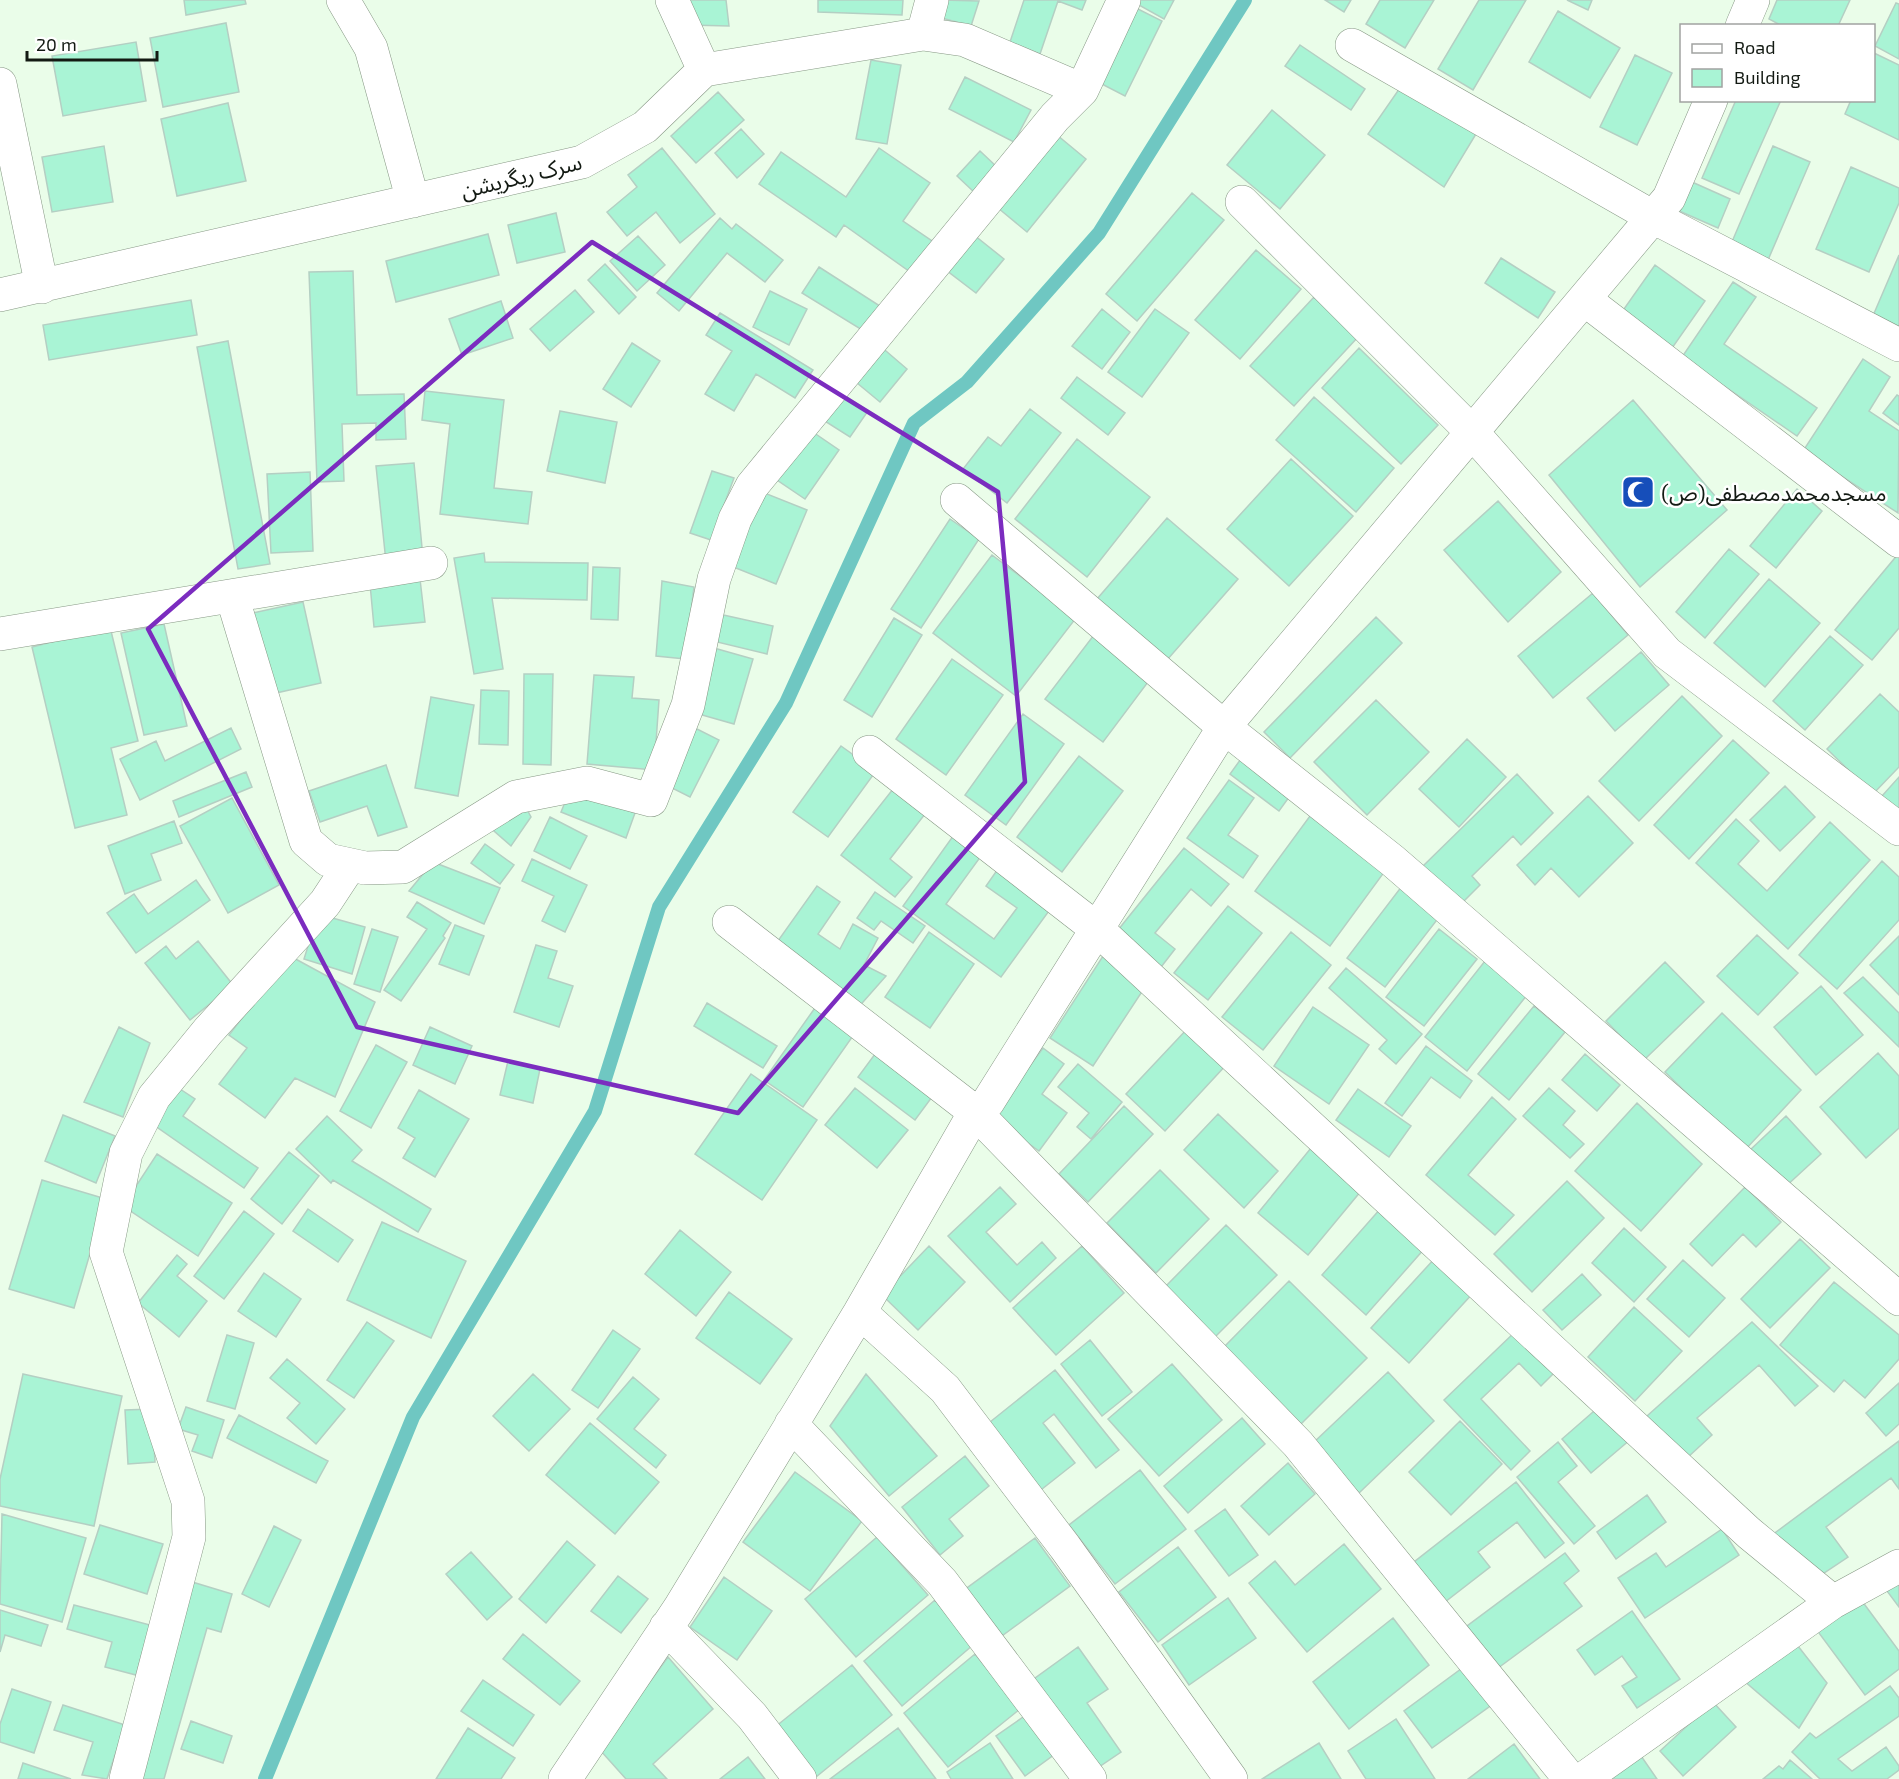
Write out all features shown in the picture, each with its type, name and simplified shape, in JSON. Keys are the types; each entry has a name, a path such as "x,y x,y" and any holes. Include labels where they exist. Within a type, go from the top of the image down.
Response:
{"street":[{"path":"343,0 371,48 412,201"},
{"path":"672,0 704,70 923,34 965,40 1082,90"},
{"path":"923,34 932,0"},
{"path":"232,596 306,841 328,860 365,868 403,867 516,797 588,783 651,800 688,705 714,579 735,519 752,486 1040,135 1082,90 1124,0"},
{"path":"1743,24 1753,0"},
{"path":"1352,45 1653,217 1899,345"},
{"name":"سرک ریگریشن","path":"0,295 582,162 645,127 704,70"},
{"path":"0,84 42,287"},
{"path":"565,1779 666,1627 860,1312 975,1112 988,1102 1224,727 1669,198 1710,102"},
{"path":"1242,202 1472,432 1667,653 1899,830"},
{"path":"1584,299 1899,541"},
{"path":"957,500 1224,727 1393,861 1899,1299"},
{"path":"0,634 431,563"},
{"path":"868,752 1097,929 1749,1533 1833,1602"},
{"path":"126,1779 189,1538 188,1501 106,1252 126,1153 154,1097 208,1031 325,903 350,865"},
{"path":"729,922 975,1112 1298,1444 1569,1779"},
{"path":"860,1312 945,1389 1065,1547 1231,1779"},
{"path":"791,1424 942,1582 1090,1779"},
{"path":"1583,1779 1833,1602 1899,1566"},
{"path":"666,1627 752,1716 800,1779"}],"highlighted area":[{"path":"592,242 998,492 1025,782 738,1113 357,1027 148,629"}],"building":[{"path":"184,0 245,0 246,4 186,15"},
{"path":"687,0 726,0 729,26 689,25"},
{"path":"818,0 903,0 902,15 818,12"},
{"path":"942,0 979,1 971,26 938,17"},
{"path":"1024,0 1086,0 1082,10 1058,1 1040,54 1010,42"},
{"path":"1130,0 1174,0 1164,19"},
{"path":"1325,0 1351,0 1344,12"},
{"path":"1380,0 1434,0 1405,48 1366,24"},
{"path":"1479,0 1526,0 1473,90 1438,69"},
{"path":"1567,0 1592,0 1588,10"},
{"path":"1777,0 1850,0 1839,24 1778,24 1769,19"},
{"path":"1896,3 1899,4 1899,59 1875,46"},
{"path":"1128,4 1162,21 1125,96 1090,78"},
{"path":"1558,11 1620,48 1590,98 1529,62"},
{"path":"226,23 239,92 163,107 150,38"},
{"path":"136,42 146,101 63,116 52,56"},
{"path":"1300,45 1365,89 1351,110 1285,66"},
{"path":"1875,53 1899,65 1899,140 1845,114 1850,102 1875,102"},
{"path":"1635,55 1672,73 1637,145 1600,127"},
{"path":"871,60 901,65 887,144 856,139"},
{"path":"965,77 1031,110 1014,142 949,109"},
{"path":"1402,85 1479,129 1444,187 1368,134"},
{"path":"718,92 744,120 696,163 671,136"},
{"path":"1735,102 1780,102 1739,194 1702,178"},
{"path":"228,103 246,181 177,196 161,119"},
{"path":"1272,110 1325,155 1280,209 1227,165"},
{"path":"741,129 764,154 737,178 715,153"},
{"path":"1057,135 1086,159 1027,232 998,208"},
{"path":"104,146 113,202 52,212 42,157"},
{"path":"1773,146 1810,162 1768,260 1731,244"},
{"path":"662,148 715,214 680,243 656,212 627,236 607,212 637,187 628,175"},
{"path":"879,148 930,183 903,221 935,243 913,274 844,225 836,237 759,184 781,152 846,197"},
{"path":"980,151 998,168 975,193 957,176"},
{"path":"1851,167 1899,188 1899,203 1869,272 1816,249"},
{"path":"1683,178 1730,199 1718,228 1670,207"},
{"path":"1192,193 1224,220 1137,321 1106,294"},
{"path":"556,213 565,252 517,263 508,225"},
{"path":"720,218 732,229 736,224 783,260 765,282 727,253 679,311 657,293"},
{"path":"488,234 499,275 396,302 386,261"},
{"path":"974,235 1004,259 976,293 946,270"},
{"path":"638,236 665,265 637,291 610,261"},
{"path":"1256,250 1301,289 1240,359 1195,320"},
{"path":"1899,255 1899,330 1872,318"},
{"path":"1501,258 1555,292 1538,318 1485,283"},
{"path":"605,264 636,297 619,314 588,280"},
{"path":"1655,265 1705,301 1670,351 1619,316"},
{"path":"819,267 883,308 867,333 802,293"},
{"path":"353,271 357,395 404,394 406,439 376,440 376,423 342,424 344,481 317,482 309,272"},
{"path":"1733,282 1756,297 1724,344 1817,408 1797,436 1682,357"},
{"path":"575,290 594,312 550,351 530,329"},
{"path":"770,291 807,309 789,345 753,327"},
{"path":"1314,297 1358,337 1294,406 1250,366"},
{"path":"191,300 197,335 49,360 43,325"},
{"path":"501,301 513,338 462,355 449,319"},
{"path":"1102,309 1130,332 1102,369 1072,346"},
{"path":"1155,309 1189,333 1142,397 1108,372"},
{"path":"720,313 813,370 795,398 756,374 734,411 705,394 732,351 706,335"},
{"path":"228,341 270,564 238,569 197,347"},
{"path":"632,343 660,361 631,407 603,389"},
{"path":"879,345 907,369 880,402 851,378"},
{"path":"1359,348 1438,425 1401,464 1322,388"},
{"path":"1863,359 1890,377 1869,411 1899,431 1898,513 1803,451"},
{"path":"1077,377 1125,413 1108,435 1061,398"},
{"path":"425,391 504,400 494,488 532,492 528,524 440,514 450,424 422,420"},
{"path":"838,391 868,411 850,437 820,418"},
{"path":"1897,395 1899,396 1899,425 1883,413"},
{"path":"1314,397 1394,468 1356,512 1276,440"},
{"name":"مسجدمحمدمصطفی(ص)","path":"1633,400 1727,510 1640,587 1549,475"},
{"path":"1030,409 1061,433 1007,503 963,469 988,437 1001,446"},
{"path":"560,411 617,422 605,483 547,471"},
{"path":"807,428 839,450 805,499 774,478"},
{"path":"1077,439 1150,497 1087,577 1015,519"},
{"path":"1291,459 1353,516 1289,586 1227,529"},
{"path":"414,463 423,558 386,562 376,466"},
{"path":"712,471 734,478 711,540 690,533"},
{"path":"310,472 313,551 271,553 267,474"},
{"path":"1797,489 1822,511 1776,568 1750,546"},
{"path":"757,490 807,510 776,584 726,564"},
{"path":"1498,501 1561,572 1508,622 1444,550"},
{"path":"1167,518 1238,579 1167,660 1097,599"},
{"path":"950,519 979,539 921,628 891,609"},
{"path":"1729,549 1759,574 1705,638 1676,612"},
{"path":"484,553 485,562 588,563 587,600 492,598 503,669 474,674 454,558"},
{"path":"1899,553 1899,628 1872,660 1835,630"},
{"path":"992,555 1076,618 1016,696 933,633"},
{"path":"593,567 620,568 618,620 591,619"},
{"path":"420,579 425,622 374,627 370,584"},
{"path":"1769,579 1820,623 1765,687 1714,643"},
{"path":"662,581 694,587 685,659 656,656"},
{"path":"1593,593 1628,635 1553,698 1518,656"},
{"path":"303,602 321,683 267,695 248,614"},
{"path":"719,614 773,626 767,654 713,641"},
{"path":"1376,617 1402,643 1290,758 1264,732"},
{"path":"894,618 922,635 872,717 844,700"},
{"path":"164,624 187,726 144,735 121,633"},
{"path":"110,627 138,741 111,748 127,815 75,828 32,647"},
{"path":"1097,631 1154,674 1103,742 1045,699"},
{"path":"1830,636 1863,665 1805,730 1773,701"},
{"path":"714,648 753,659 734,724 695,713"},
{"path":"1641,652 1669,685 1615,731 1587,698"},
{"path":"952,659 1003,695 946,775 896,739"},
{"path":"524,674 553,674 551,765 523,764"},
{"path":"594,675 634,677 632,698 659,700 654,770 587,764"},
{"path":"481,690 509,691 508,745 479,744"},
{"path":"1880,694 1899,712 1899,767 1873,794 1827,749"},
{"path":"1682,696 1722,736 1639,821 1599,781"},
{"path":"431,697 474,705 458,796 415,788"},
{"path":"1376,700 1429,752 1367,815 1314,762"},
{"path":"1023,714 1064,744 1006,825 965,795"},
{"path":"691,726 719,740 690,797 662,783"},
{"path":"231,728 241,749 140,800 120,759 156,741 165,761"},
{"path":"1467,739 1506,777 1459,827 1419,789"},
{"path":"1733,740 1769,773 1689,859 1654,825"},
{"path":"841,746 876,771 828,837 793,812"},
{"path":"1246,752 1295,789 1279,811 1230,774"},
{"path":"1079,756 1123,791 1062,872 1017,837"},
{"path":"386,765 407,827 378,836 367,806 320,822 309,791"},
{"path":"246,772 252,787 179,817 173,801"},
{"path":"1517,774 1553,813 1521,845 1513,836 1472,876 1480,885 1461,904 1422,867"},
{"path":"1899,777 1899,812 1882,796"},
{"path":"1229,780 1254,798 1228,835 1258,856 1243,878 1187,838"},
{"path":"897,784 929,809 890,859 912,877 895,897 841,855"},
{"path":"1785,786 1815,817 1780,851 1750,820"},
{"path":"571,788 635,813 626,838 561,812"},
{"path":"1588,796 1633,843 1579,897 1551,868 1535,885 1517,865"},
{"path":"232,798 279,885 228,913 180,826"},
{"path":"523,802 531,817 511,846 486,824"},
{"path":"1310,816 1385,871 1330,946 1255,891"},
{"path":"550,817 587,836 570,869 534,851"},
{"path":"1736,819 1759,841 1738,864 1767,891 1830,822 1870,860 1788,949 1696,863"},
{"path":"174,821 182,843 151,854 161,880 125,894 108,846"},
{"path":"956,832 984,852 946,904 994,939 1017,908 986,886 1000,866 1054,904 1001,977 903,906"},
{"path":"485,844 514,865 500,884 471,863"},
{"path":"1184,848 1229,884 1211,906 1191,889 1155,933 1175,949 1158,971 1114,935"},
{"path":"532,859 587,885 565,932 542,921 554,896 522,881"},
{"path":"1882,861 1899,877 1899,920 1837,989 1799,955"},
{"path":"433,862 500,888 484,924 409,891"},
{"path":"196,880 210,900 136,953 107,913 134,894 148,914"},
{"path":"817,886 840,902 818,934 840,949 853,924 878,938 864,965 886,976 856,1010 775,945"},
{"path":"1402,886 1440,916 1385,987 1347,958"},
{"path":"875,892 925,926 913,943 881,921 874,930 857,918"},
{"path":"417,902 451,923 443,936 445,938 401,1001 384,990 427,929 407,917"},
{"path":"1228,906 1262,933 1208,1000 1174,973"},
{"path":"318,914 365,927 352,974 304,959"},
{"path":"455,925 484,936 469,975 439,964"},
{"path":"372,929 398,937 380,992 354,984"},
{"path":"1439,929 1477,959 1424,1026 1386,997"},
{"path":"929,932 974,964 930,1028 885,997"},
{"path":"1291,932 1331,965 1263,1050 1222,1017"},
{"path":"1757,935 1798,973 1758,1015 1717,976"},
{"path":"1899,936 1899,995 1870,965"},
{"path":"198,941 233,985 190,1020 145,963 166,946 176,959"},
{"path":"536,945 557,951 548,978 573,986 559,1027 514,1012"},
{"path":"1105,953 1149,981 1093,1066 1050,1038"},
{"path":"290,956 375,1002 335,1097 295,1078 265,1118 219,1084 247,1048 229,1035"},
{"path":"1485,961 1527,995 1467,1071 1425,1037"},
{"path":"1665,962 1704,1002 1644,1060 1606,1021"},
{"path":"1346,968 1422,1034 1396,1064 1379,1049 1387,1040 1329,988"},
{"path":"1863,977 1899,1013 1899,1047 1844,993"},
{"path":"1821,986 1863,1035 1816,1075 1774,1027"},
{"path":"707,1003 777,1046 763,1068 694,1026"},
{"path":"817,1005 855,1033 803,1107 764,1080"},
{"path":"1534,1006 1565,1032 1509,1100 1478,1074"},
{"path":"1313,1007 1369,1045 1329,1104 1274,1066"},
{"path":"1722,1013 1801,1090 1745,1150 1665,1072"},
{"path":"119,1027 150,1043 123,1117 84,1102"},
{"path":"430,1027 472,1046 455,1084 413,1065"},
{"path":"1188,1028 1227,1064 1165,1131 1126,1094"},
{"path":"376,1045 407,1062 371,1128 340,1111"},
{"path":"1426,1046 1472,1081 1460,1098 1431,1077 1402,1116 1385,1103"},
{"path":"1043,1048 1064,1064 1042,1094 1067,1113 1039,1151 992,1117"},
{"path":"878,1050 935,1093 915,1120 858,1077"},
{"path":"1878,1053 1899,1076 1899,1128 1866,1158 1820,1107"},
{"path":"1585,1054 1620,1085 1597,1111 1562,1080"},
{"path":"508,1061 540,1069 533,1103 500,1095"},
{"path":"1078,1064 1122,1102 1091,1139 1077,1127 1089,1113 1058,1087"},
{"path":"751,1074 817,1120 762,1200 695,1154"},
{"path":"177,1087 195,1099 183,1116 258,1168 244,1188 151,1123"},
{"path":"855,1088 908,1130 877,1168 825,1125"},
{"path":"1549,1088 1575,1111 1563,1125 1584,1144 1570,1158 1523,1116"},
{"path":"1358,1089 1411,1126 1389,1157 1336,1120"},
{"path":"419,1090 469,1119 435,1177 403,1158 415,1138 398,1128"},
{"path":"1492,1097 1516,1119 1468,1175 1514,1215 1495,1235 1426,1175"},
{"path":"1637,1103 1702,1164 1641,1231 1575,1171"},
{"path":"1124,1106 1153,1134 1088,1202 1059,1174"},
{"path":"1218,1114 1278,1171 1244,1208 1184,1150"},
{"path":"63,1115 115,1136 96,1183 45,1161"},
{"path":"327,1116 362,1150 352,1161 431,1209 418,1232 333,1180 331,1183 296,1149"},
{"path":"1786,1116 1821,1154 1784,1188 1749,1151"},
{"path":"1311,1148 1361,1191 1308,1255 1258,1213"},
{"path":"289,1152 319,1176 282,1224 251,1199"},
{"path":"157,1154 232,1203 198,1256 123,1206"},
{"path":"1160,1170 1209,1219 1156,1273 1107,1223"},
{"path":"42,1180 106,1199 74,1308 9,1289"},
{"path":"1567,1181 1604,1218 1532,1292 1494,1254"},
{"path":"1000,1187 1016,1204 986,1232 1017,1265 1042,1242 1056,1258 1010,1302 948,1236"},
{"path":"1745,1187 1781,1222 1756,1247 1743,1234 1712,1266 1690,1244"},
{"path":"1381,1208 1425,1248 1366,1315 1322,1275"},
{"path":"308,1209 353,1240 338,1262 293,1231"},
{"path":"244,1211 274,1234 224,1299 194,1276"},
{"path":"382,1222 466,1261 431,1338 347,1300"},
{"path":"1226,1225 1277,1275 1215,1337 1165,1287"},
{"path":"1624,1228 1666,1267 1634,1302 1592,1263"},
{"path":"680,1230 731,1272 696,1316 645,1274"},
{"path":"1800,1239 1830,1268 1770,1328 1741,1299"},
{"path":"929,1246 965,1282 918,1330 882,1295"},
{"path":"1082,1246 1124,1293 1056,1355 1013,1308"},
{"path":"177,1255 187,1264 177,1276 207,1301 179,1337 138,1303"},
{"path":"1436,1257 1474,1292 1409,1363 1371,1328"},
{"path":"1683,1260 1725,1298 1689,1337 1647,1299"},
{"path":"264,1273 301,1299 276,1337 238,1311"},
{"path":"1582,1274 1601,1295 1562,1330 1543,1310"},
{"path":"1289,1281 1367,1358 1301,1424 1224,1347"},
{"path":"1834,1282 1899,1335 1899,1359 1865,1398 1844,1380 1834,1392 1780,1345"},
{"path":"729,1292 792,1339 760,1384 696,1338"},
{"path":"1634,1307 1682,1351 1635,1401 1588,1357"},
{"path":"367,1322 394,1341 354,1398 327,1380"},
{"path":"1752,1322 1818,1386 1795,1406 1759,1365 1697,1418 1712,1435 1687,1458 1647,1416"},
{"path":"1518,1329 1557,1370 1541,1386 1519,1363 1481,1399 1530,1451 1511,1470 1444,1400"},
{"path":"613,1330 640,1349 598,1408 572,1390"},
{"path":"227,1335 254,1343 235,1409 207,1401"},
{"path":"1090,1340 1132,1392 1102,1416 1061,1364"},
{"path":"287,1359 345,1409 316,1444 287,1418 300,1403 270,1378"},
{"path":"1172,1364 1222,1420 1159,1476 1108,1419"},
{"path":"1055,1370 1119,1450 1096,1468 1054,1414 1043,1423 1075,1463 1037,1493 985,1426"},
{"path":"1388,1372 1434,1421 1359,1493 1312,1444"},
{"path":"23,1374 122,1396 94,1526 0,1506 0,1479"},
{"path":"533,1374 570,1409 529,1451 493,1416"},
{"path":"866,1374 937,1456 889,1496 830,1426"},
{"path":"633,1377 659,1399 634,1429 666,1455 656,1468 597,1419"},
{"path":"1899,1383 1899,1424 1886,1436 1866,1413"},
{"path":"1601,1405 1631,1439 1591,1473 1562,1439"},
{"path":"186,1407 224,1420 212,1458 192,1451 198,1435 178,1429"},
{"path":"152,1409 155,1462 128,1464 125,1410"},
{"path":"239,1415 328,1461 316,1483 227,1438"},
{"path":"1242,1418 1265,1444 1188,1513 1164,1486"},
{"path":"1460,1421 1502,1464 1451,1515 1409,1472"},
{"path":"590,1423 659,1482 615,1534 546,1475"},
{"path":"1899,1441 1899,1489 1891,1478 1826,1527 1848,1557 1821,1575 1772,1535"},
{"path":"1558,1442 1577,1466 1558,1482 1595,1526 1574,1544 1517,1477"},
{"path":"965,1456 989,1486 949,1519 963,1536 940,1555 902,1507"},
{"path":"1288,1463 1315,1494 1269,1535 1241,1506"},
{"path":"1140,1470 1186,1529 1115,1584 1069,1525"},
{"path":"795,1472 862,1521 810,1591 743,1542"},
{"path":"1516,1482 1564,1543 1545,1558 1517,1522 1478,1552 1490,1567 1445,1602 1414,1562"},
{"path":"1647,1495 1666,1522 1616,1559 1597,1532"},
{"path":"1225,1509 1258,1555 1229,1576 1195,1531"},
{"path":"2,1514 86,1538 62,1622 0,1604"},
{"path":"100,1525 163,1544 147,1594 84,1574"},
{"path":"274,1526 301,1540 269,1607 242,1594"},
{"path":"1722,1529 1739,1555 1645,1618 1618,1578 1656,1553 1666,1567"},
{"path":"877,1537 928,1595 856,1657 805,1599"},
{"path":"1035,1538 1070,1586 995,1641 960,1593"},
{"path":"567,1541 595,1565 546,1623 519,1599"},
{"path":"1344,1544 1381,1589 1307,1652 1249,1583 1275,1561 1295,1585"},
{"path":"1178,1547 1216,1597 1158,1642 1119,1592"},
{"path":"471,1552 512,1597 487,1620 446,1574"},
{"path":"1565,1553 1579,1571 1564,1583 1582,1606 1494,1671 1463,1629"},
{"path":"618,1576 648,1599 621,1633 591,1611"},
{"path":"1899,1576 1899,1607 1884,1587"},
{"path":"724,1577 772,1611 737,1660 690,1627"},
{"path":"189,1581 232,1594 221,1632 207,1628 164,1779 133,1779"},
{"path":"1859,1597 1899,1651 1899,1669 1865,1695 1816,1629"},
{"path":"1228,1598 1256,1638 1189,1685 1162,1645"},
{"path":"935,1600 973,1645 902,1706 864,1661"},
{"path":"74,1605 150,1625 136,1675 105,1667 112,1642 67,1629"},
{"path":"0,1610 48,1625 41,1646 5,1635 0,1652"},
{"path":"1632,1611 1680,1679 1637,1708 1622,1686 1637,1677 1622,1656 1595,1675 1577,1650"},
{"path":"1393,1618 1429,1665 1349,1729 1313,1682"},
{"path":"523,1634 580,1681 560,1705 503,1659"},
{"path":"1794,1641 1827,1683 1799,1728 1743,1680"},
{"path":"1078,1647 1108,1689 1087,1703 1121,1752 1093,1771 1031,1681"},
{"path":"975,1654 1020,1709 948,1767 904,1713"},
{"path":"668,1657 713,1709 653,1764 667,1779 626,1779 600,1750"},
{"path":"852,1665 892,1715 816,1777 775,1727"},
{"path":"1465,1666 1493,1704 1432,1748 1404,1711"},
{"path":"483,1680 534,1715 513,1746 461,1711"},
{"path":"1890,1686 1899,1698 1899,1716 1838,1759 1852,1771 1886,1747 1899,1766 1899,1770 1887,1779 1820,1779 1792,1752 1810,1733 1816,1738"},
{"path":"12,1689 51,1702 34,1753 0,1742 0,1724"},
{"path":"1713,1702 1736,1727 1683,1776 1660,1751"},
{"path":"63,1705 125,1725 107,1779 82,1775 93,1742 54,1730"},
{"path":"1026,1715 1055,1754 1025,1776 996,1736"},
{"path":"1396,1719 1435,1779 1366,1779 1348,1751"},
{"path":"191,1721 232,1736 223,1763 181,1749"},
{"path":"468,1728 515,1758 501,1779 436,1779"},
{"path":"898,1728 936,1779 830,1779"},
{"path":"990,1743 1013,1779 951,1779 947,1772"},
{"path":"1319,1743 1341,1779 1262,1779"},
{"path":"1514,1744 1540,1779 1468,1779"},
{"path":"1639,1753 1657,1779 1604,1779"},
{"path":"748,1757 765,1779 720,1779"},
{"path":"1790,1760 1812,1779 1763,1779 1779,1766 1783,1769"},
{"path":"23,1763 71,1779 18,1779"}],"waterway":[{"path":"265,1779 413,1417 595,1111 659,907 786,703 914,423 967,382 1099,233 1245,0"}],"place":[{"name":"مسجدمحمدمصطفی(ص)","path":"1638,492"}]}
